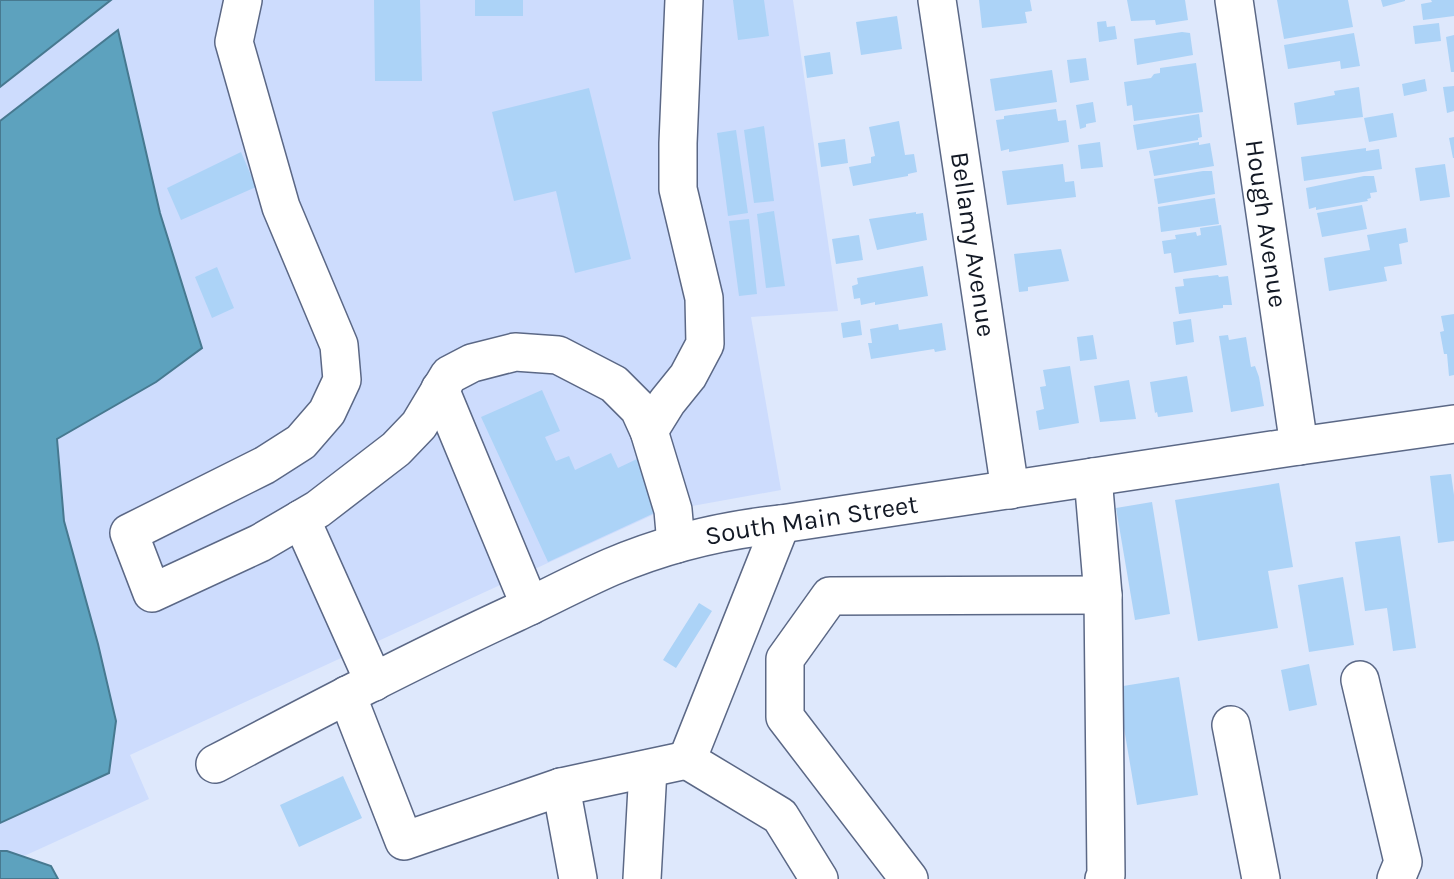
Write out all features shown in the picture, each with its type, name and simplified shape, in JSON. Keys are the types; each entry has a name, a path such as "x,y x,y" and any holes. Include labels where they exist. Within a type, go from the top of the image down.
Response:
{"street":[{"path":"224,0 233,41 281,207 339,345 342,380 327,412 300,442 265,465 129,533 152,593 260,544 301,519 396,449 419,425 449,375 472,363 515,352 558,355 614,384 639,409 649,431 673,510 676,544"},
{"path":"233,41 243,0"},
{"path":"649,431 688,376 705,344 704,298 678,189 677,143 684,0"},
{"name":"Bellamy Avenue","path":"937,0 1010,490"},
{"name":"Hough Avenue","path":"1234,0 1299,446"},
{"path":"440,389 530,606"},
{"name":"South Main Street","path":"215,765 360,688 530,606 614,566 676,544 736,529 1454,424"},
{"path":"1093,477 1103,595 1104,879"},
{"path":"301,519 360,688 404,841 561,787 687,760 780,816 819,879"},
{"path":"687,760 781,524"},
{"path":"909,879 785,717 785,659 830,596 1103,595"},
{"path":"1360,680 1403,862 1396,879"},
{"path":"1231,725 1261,879"},
{"path":"642,879 648,769"},
{"path":"561,787 579,879"}],"shaded area":[{"path":"0,0 793,0 838,311 751,317 781,490 659,512 130,755 149,799 0,867"},
{"path":"0,0 111,0 0,87"},
{"path":"118,30 160,213 202,348 156,382 57,439 64,521 116,721 109,773 0,823 0,121"},
{"path":"0,851 51,866 58,879 0,879"}],"building":[{"path":"374,0 420,0 422,81 375,81"},
{"path":"475,0 523,0 523,16 475,16"},
{"path":"733,0 764,0 769,36 738,40"},
{"path":"979,0 1030,0 1032,11 1025,12 1027,23 982,28"},
{"path":"1127,0 1185,0 1188,20 1156,25 1155,20 1131,21"},
{"path":"1277,0 1348,0 1353,27 1284,39"},
{"path":"1381,0 1405,0 1405,1 1383,7"},
{"path":"1431,0 1454,0 1454,16 1423,20 1421,4 1432,2"},
{"path":"897,16 902,49 861,55 856,22"},
{"path":"1106,21 1107,27 1115,26 1117,39 1099,42 1097,22"},
{"path":"1439,23 1441,41 1415,44 1413,26"},
{"path":"1190,33 1193,55 1137,65 1134,39"},
{"path":"1354,33 1360,66 1341,69 1340,61 1288,69 1284,45"},
{"path":"1454,35 1454,72 1451,72 1446,37"},
{"path":"830,52 833,74 807,78 804,56"},
{"path":"1086,58 1089,80 1070,83 1067,60"},
{"path":"1196,63 1203,112 1134,121 1132,105 1127,106 1124,82 1151,78 1160,73 1160,68"},
{"path":"1052,70 1057,102 995,111 990,79"},
{"path":"1425,79 1427,91 1404,96 1402,84"},
{"path":"1454,86 1454,111 1447,113 1443,87"},
{"path":"1359,87 1363,117 1297,125 1294,103"},
{"path":"589,88 631,259 575,273 556,191 514,201 492,112"},
{"path":"1093,102 1096,122 1086,124 1086,127 1080,129 1076,105"},
{"path":"1056,109 1058,121 1066,120 1069,142 1001,151 996,120 1004,119 1004,116"},
{"path":"1393,113 1397,137 1369,142 1364,118"},
{"path":"1199,114 1202,137 1198,140 1137,150 1133,125"},
{"path":"899,121 905,155 914,154 917,172 853,186 849,167 871,163 871,157 875,156 869,127"},
{"path":"764,126 774,201 754,203 744,130"},
{"path":"736,130 748,213 728,216 717,133"},
{"path":"1454,137 1454,158 1453,158 1449,138"},
{"path":"845,139 848,163 821,167 818,143"},
{"path":"1100,142 1103,167 1081,169 1078,145"},
{"path":"1199,142 1199,145 1210,143 1214,166 1154,176 1149,151"},
{"path":"1366,148 1366,151 1379,149 1382,169 1304,181 1301,157"},
{"path":"241,152 256,187 181,220 167,188"},
{"path":"1063,164 1065,182 1074,181 1076,197 1007,205 1002,171"},
{"path":"1445,164 1450,197 1420,201 1415,168"},
{"path":"1212,171 1215,194 1158,204 1154,179"},
{"path":"1374,176 1377,192 1370,193 1371,198 1367,199 1368,201 1309,209 1306,188"},
{"path":"1215,198 1219,224 1161,232 1158,207"},
{"path":"1362,205 1367,229 1322,237 1317,213"},
{"path":"774,211 785,286 766,288 757,214"},
{"path":"923,213 927,240 877,250 869,219"},
{"path":"749,219 757,294 739,296 729,221"},
{"path":"1221,225 1227,265 1174,273 1171,253 1164,254 1162,241 1176,239 1175,235 1196,232 1197,236 1201,235 1200,228"},
{"path":"1406,228 1408,242 1399,244 1402,264 1384,267 1387,281 1329,291 1324,258 1370,250 1367,235"},
{"path":"859,235 863,260 836,264 832,239"},
{"path":"1061,249 1069,281 1028,287 1028,291 1019,292 1014,254"},
{"path":"923,266 928,296 875,305 875,302 861,305 860,298 854,299 852,286 858,284 857,278"},
{"path":"217,267 234,308 212,318 195,277"},
{"path":"1228,276 1232,305 1179,314 1175,287 1184,286 1183,279"},
{"path":"1454,314 1454,375 1449,376 1447,354 1444,354 1440,332 1444,331 1441,316"},
{"path":"1191,319 1194,342 1176,345 1173,322"},
{"path":"860,320 862,335 843,338 841,323"},
{"path":"942,323 946,350 935,352 934,349 871,359 868,343 872,343 870,329 898,324 899,330"},
{"path":"1093,335 1097,359 1080,361 1077,337"},
{"path":"1228,335 1229,340 1246,337 1251,367 1255,366 1259,377 1264,406 1231,412 1219,336"},
{"path":"1070,366 1079,423 1039,430 1036,411 1044,409 1040,387 1046,386 1043,370"},
{"path":"1187,376 1193,412 1158,417 1150,382"},
{"path":"1129,380 1136,419 1100,422 1094,386"},
{"path":"542,390 560,431 545,437 556,461 569,456 575,470 611,453 618,468 639,458 663,509 548,562 481,417"},
{"path":"1451,474 1454,541 1438,543 1430,476"},
{"path":"1279,483 1293,567 1268,571 1278,628 1198,641 1175,500"},
{"path":"1152,502 1170,614 1135,620 1116,508"},
{"path":"1400,536 1416,648 1393,651 1387,608 1365,611 1355,542"},
{"path":"1343,577 1354,645 1309,652 1298,585"},
{"path":"699,603 712,611 676,668 663,660"},
{"path":"1309,664 1317,705 1289,711 1281,670"},
{"path":"1179,677 1198,795 1137,805 1117,687"},
{"path":"343,776 362,818 299,847 280,805"}]}
